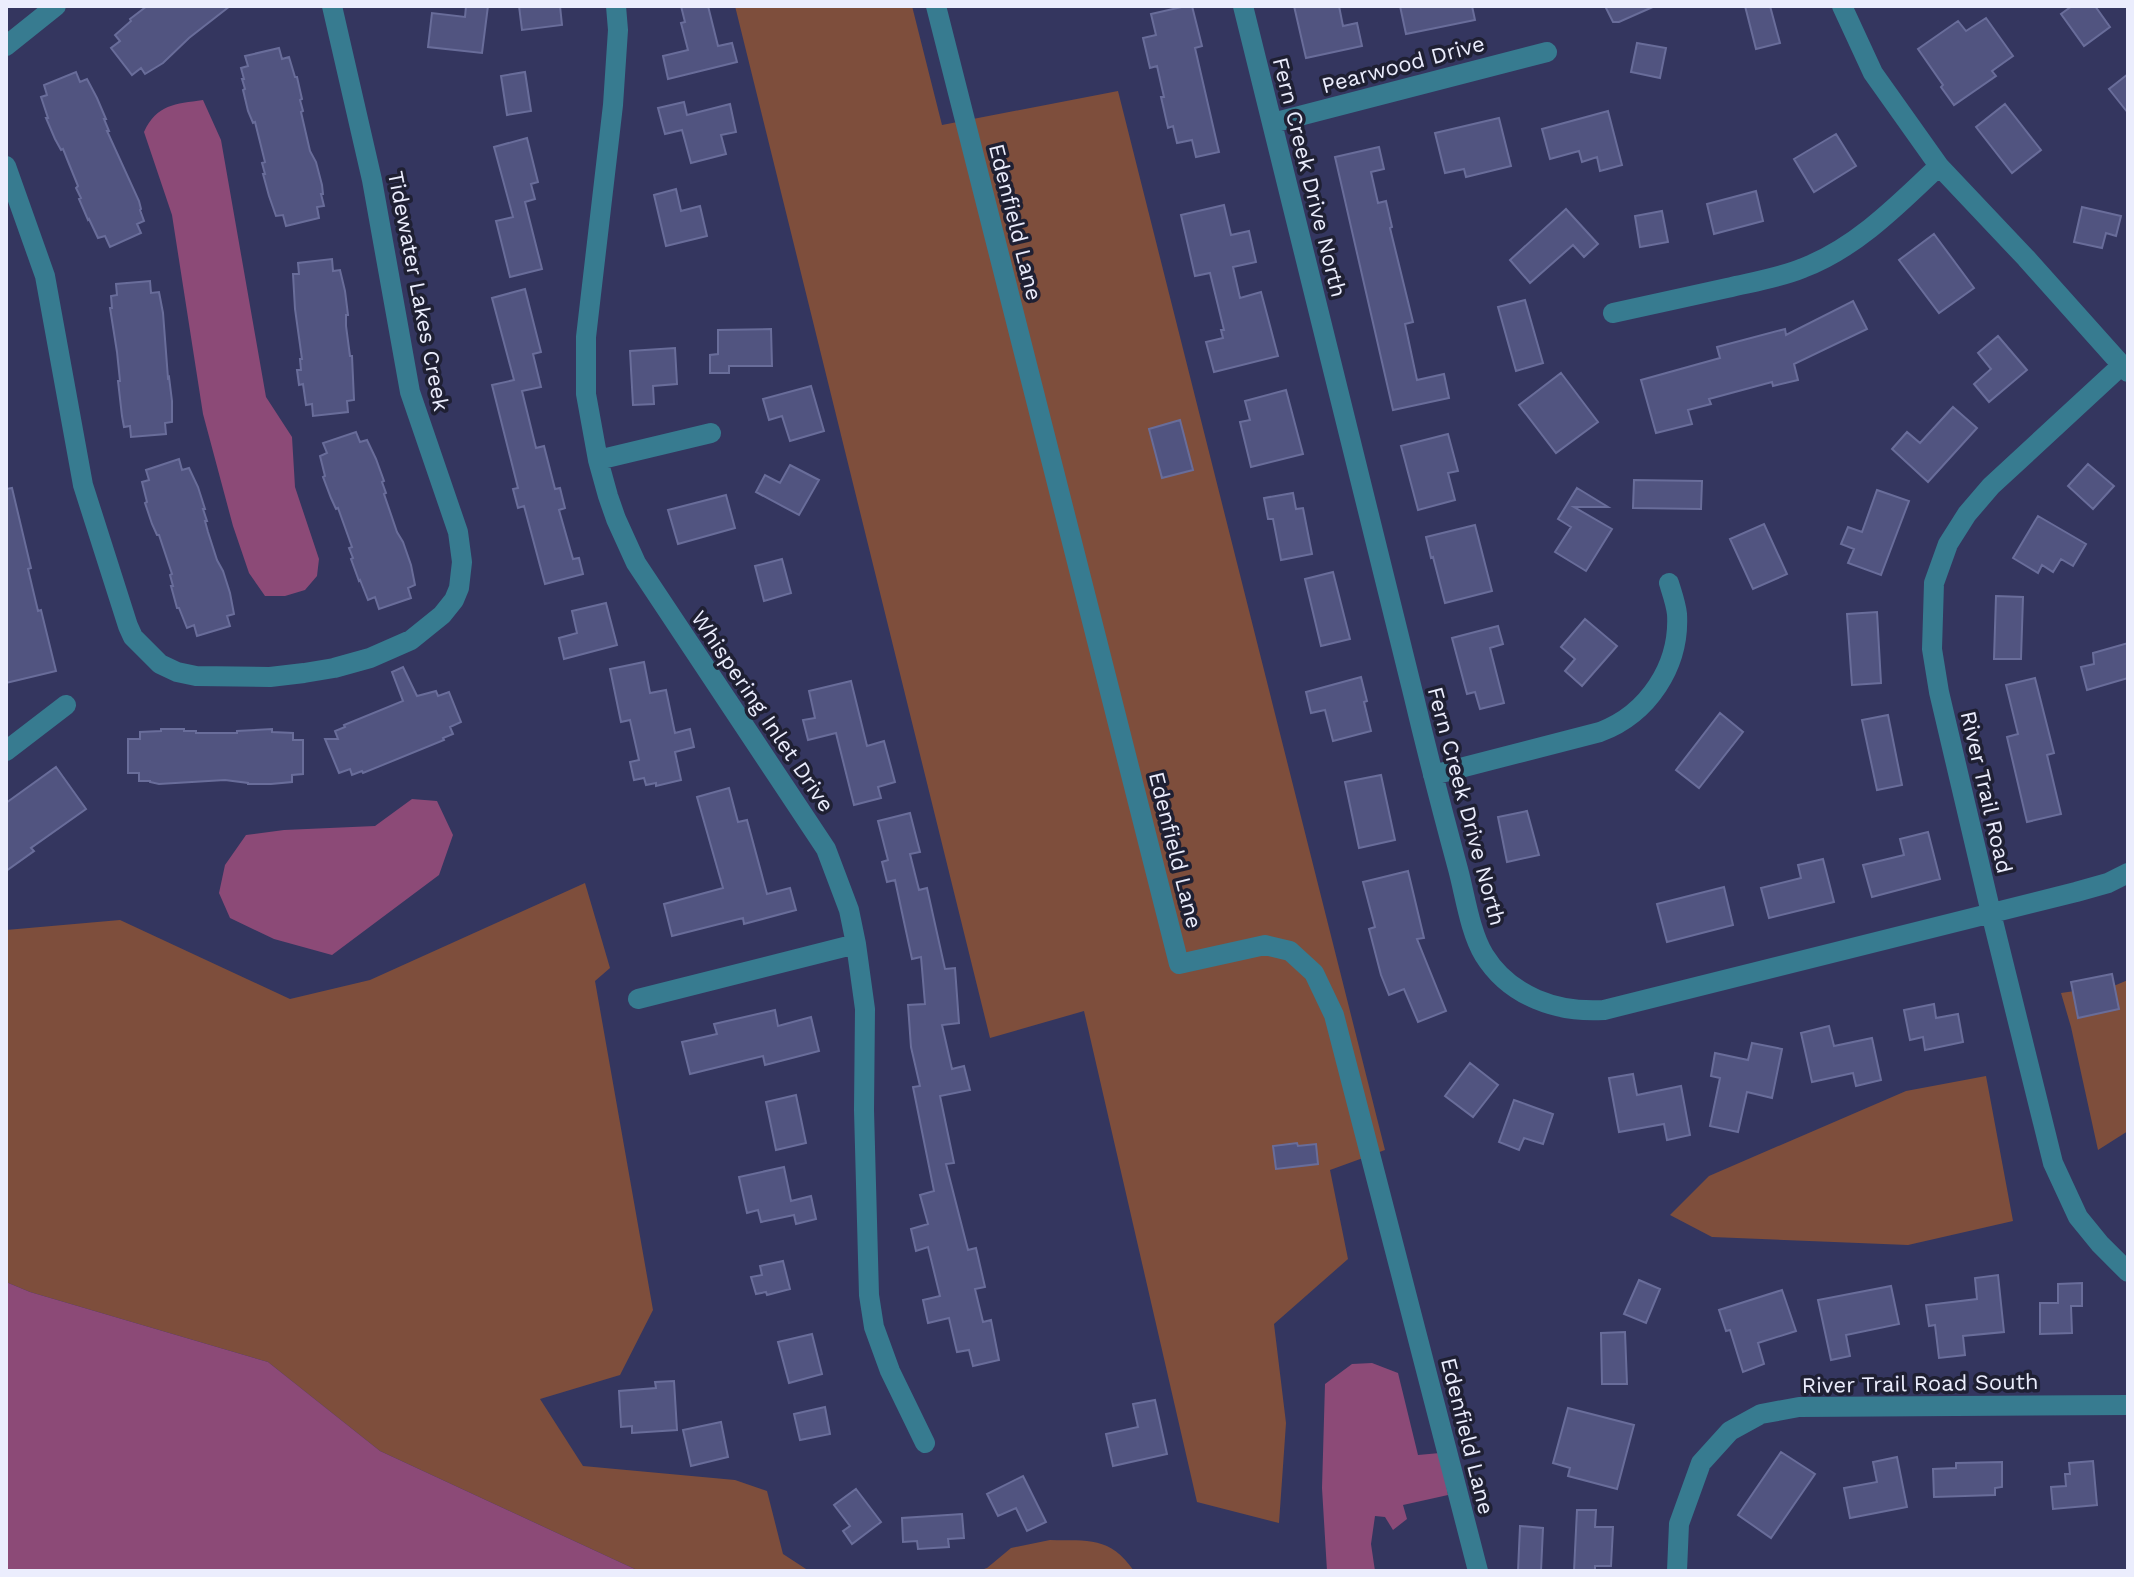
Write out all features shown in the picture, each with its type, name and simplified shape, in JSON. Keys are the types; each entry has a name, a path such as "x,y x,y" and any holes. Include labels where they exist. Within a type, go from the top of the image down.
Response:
{"street":[{"path":"6,46 56,6"},
{"name":"Tidewater Lakes Creek","path":"6,166 45,276 83,485 133,637 160,664 177,672 196,676 255,677 334,668 370,658 411,640 434,624 454,600 459,588 462,562 458,532 410,392 372,180 332,6"},
{"name":"Whispering Inlet Drive","path":"616,6 618,30 613,105 586,337 586,394 598,460 616,519 636,563 826,849 849,910 865,1009 864,1110 869,1295 874,1327 890,1371 925,1443"},
{"name":"Edenfield Lane","path":"936,6 1179,964 1265,945 1290,951 1314,973 1334,1015 1478,1571"},
{"name":"Fern Creek Drive North","path":"1243,6 1433,775 1471,920 1482,952 1494,969 1526,995 1562,1009 1593,1011 1633,1004 2108,883 2128,873"},
{"path":"1842,6 1873,73 1939,166 2125,368"},
{"name":"Pearwood Drive","path":"1272,123 1547,52"},
{"path":"1613,313 1805,268 1867,230 1939,166"},
{"name":"River Trail Road","path":"2125,368 1991,486 1967,514 1948,544 1934,583 1932,649 1991,913 2053,1163 2078,1217 2128,1272"},
{"path":"598,460 711,433"},
{"path":"1433,775 1600,732 1617,726 1634,713 1655,691 1671,660 1677,613 1669,583"},
{"path":"6,751 66,705"},
{"path":"638,999 856,944"},
{"name":"River Trail Road South","path":"1677,1571 1679,1524 1701,1463 1730,1431 1761,1414 1799,1407 2128,1405"}],"shaded area":[{"path":"735,6 912,6 942,125 1118,91 1385,1150 1330,1170 1348,1259 1274,1324 1286,1423 1279,1523 1197,1502 1084,1011 990,1038"},
{"path":"203,100 221,140 266,397 292,437 295,487 319,559 317,576 305,590 285,596 265,596 249,573 233,526 203,414 172,215 144,132 155,116 168,107"},
{"path":"412,799 437,801 453,835 439,875 332,955 274,939 230,918 219,893 225,865 246,835 375,826"},
{"path":"585,883 610,968 595,981 653,1310 620,1375 540,1399 583,1466 735,1480 767,1491 783,1554 806,1569 822,1571 639,1571 380,1451 268,1362 30,1292 6,1282 6,930 120,920 290,999 370,980"},
{"path":"2128,980 2128,1131 2098,1150 2061,993 2116,985"},
{"path":"1986,1076 2013,1221 1908,1245 1712,1237 1670,1215 1709,1176 1906,1091"},
{"path":"6,1282 30,1292 268,1362 380,1451 639,1571 6,1571"},
{"path":"1372,1363 1398,1373 1418,1455 1440,1453 1448,1495 1403,1505 1407,1519 1393,1530 1385,1517 1375,1516 1371,1544 1375,1571 1327,1571 1322,1488 1325,1384 1352,1364"},
{"path":"1050,1540 1087,1541 1107,1546 1134,1571 978,1571 987,1568 1011,1548"}],"building":[{"path":"147,6 230,6 163,63 145,74 141,68 132,75 111,48 120,41 115,35"},
{"path":"466,6 488,6 482,53 428,47 432,13 465,17"},
{"path":"519,6 560,6 562,25 522,30"},
{"path":"681,6 708,6 718,46 732,43 737,62 668,79 663,56 688,50 681,23 685,22"},
{"path":"1192,6 1202,46 1195,48 1219,152 1196,157 1192,140 1177,143 1173,126 1168,128 1157,66 1150,68 1143,38 1156,35 1151,14"},
{"path":"1294,6 1339,6 1343,26 1357,23 1362,46 1306,58"},
{"path":"1400,6 1472,6 1475,20 1406,34"},
{"path":"1605,6 1655,6 1613,22"},
{"path":"1745,6 1770,6 1780,43 1756,49"},
{"path":"2072,6 2095,6 2110,27 2084,46 2061,14"},
{"path":"1986,18 2013,56 1992,71 1996,76 1954,105 1918,49 1958,21 1966,31"},
{"path":"1637,43 1666,48 1660,78 1631,72"},
{"path":"279,48 282,59 289,57 297,77 302,99 301,112 322,185 324,206 317,207 319,218 286,226 283,215 276,216 269,196 263,174 262,163 265,162 255,122 248,111 241,68 248,66 245,56"},
{"path":"76,72 80,82 87,79 97,98 106,119 107,131 139,201 144,221 137,224 141,233 110,247 105,236 98,238 88,220 63,149 46,118 41,97 47,95 44,85"},
{"path":"525,72 531,111 507,115 501,76"},
{"path":"2128,74 2128,113 2109,89"},
{"path":"684,102 687,115 730,104 736,132 721,135 726,154 691,163 682,130 665,134 658,108"},
{"path":"2005,104 2041,150 2012,173 1976,127"},
{"path":"1608,111 1622,165 1600,171 1597,157 1582,162 1579,151 1550,159 1542,129"},
{"path":"1499,118 1511,166 1466,177 1464,169 1445,173 1435,133"},
{"path":"1836,134 1856,166 1814,192 1794,159"},
{"path":"527,138 538,182 531,184 535,199 525,202 542,269 510,277 496,221 513,217 494,147"},
{"path":"1379,147 1384,169 1371,172 1378,203 1386,201 1392,227 1413,322 1405,324 1417,380 1444,374 1449,398 1393,410 1335,157"},
{"path":"676,189 681,211 700,206 707,236 666,246 654,195"},
{"path":"1756,191 1763,221 1714,234 1707,204"},
{"path":"1224,205 1231,235 1249,231 1256,262 1233,267 1240,298 1261,292 1278,356 1214,372 1206,342 1223,338 1221,330 1224,330 1210,273 1195,276 1181,215"},
{"path":"2082,207 2121,216 2116,236 2106,233 2102,248 2074,242"},
{"path":"1566,209 1598,244 1584,257 1573,245 1530,283 1510,260"},
{"path":"1662,211 1668,242 1640,247 1635,216"},
{"path":"1934,234 1974,288 1939,313 1899,260"},
{"path":"332,259 333,271 340,270 345,291 354,400 347,401 348,412 313,416 312,404 306,405 303,384 299,385 297,370 301,370 302,359 293,274 299,274 298,263"},
{"path":"150,281 151,293 159,292 163,313 172,422 165,423 166,434 131,437 130,426 124,427 122,416 111,296 117,295 116,284"},
{"path":"525,289 541,352 533,354 541,387 522,391 536,448 544,446 555,489 560,488 565,508 559,510 573,559 579,558 583,574 545,584 524,506 518,508 513,489 518,488 492,385 514,380 492,298"},
{"path":"1525,300 1543,363 1516,371 1498,307"},
{"path":"1853,301 1867,329 1794,364 1798,380 1773,386 1772,382 1709,399 1711,404 1688,410 1692,424 1656,433 1641,380 1720,358 1717,347 1785,329 1786,335"},
{"path":"771,329 772,366 729,366 729,373 710,373 710,355 718,354 718,330"},
{"path":"1998,336 2027,370 1989,402 1974,384 1991,369 1978,353"},
{"path":"675,348 677,384 653,386 654,404 633,405 630,351"},
{"path":"1561,373 1598,422 1556,453 1519,405"},
{"path":"811,386 824,431 790,441 782,416 769,420 763,399"},
{"path":"1286,390 1303,454 1251,467 1240,422 1250,420 1245,401"},
{"path":"1953,407 1977,428 1928,482 1892,449 1907,432 1920,443"},
{"path":"1180,420 1193,470 1162,478 1149,429"},
{"path":"356,432 360,442 367,440 376,459 384,481 384,494 411,565 415,585 408,588 411,598 379,609 375,597 368,600 359,581 351,559 349,548 352,547 323,477 320,456 327,453 323,443"},
{"path":"1448,434 1458,471 1448,473 1455,500 1418,510 1401,446"},
{"path":"179,459 182,470 189,468 198,487 208,532 230,593 234,614 227,616 230,626 197,636 194,625 187,628 177,608 171,586 172,574 145,503 142,482 149,480 146,470"},
{"path":"2088,464 2114,486 2093,509 2068,486"},
{"path":"790,465 819,480 799,515 756,492 765,475 780,483"},
{"path":"1634,480 1702,481 1701,509 1633,508"},
{"path":"12,488 38,611 41,610 56,671 6,683 6,489"},
{"path":"1577,488 1608,507 1574,507 1612,529 1586,571 1555,552 1571,527 1558,519"},
{"path":"1877,490 1909,501 1881,575 1848,563 1854,549 1841,544 1848,527 1862,532"},
{"path":"1293,493 1296,509 1303,508 1312,554 1281,560 1273,519 1268,519 1264,498"},
{"path":"726,495 735,528 678,544 668,510"},
{"path":"2038,516 2086,544 2073,566 2061,559 2053,572 2042,565 2038,573 2013,558"},
{"path":"1764,524 1787,574 1753,589 1730,539"},
{"path":"1475,525 1492,591 1445,603 1426,537"},
{"path":"782,559 791,593 764,601 755,566"},
{"path":"1333,572 1350,639 1321,646 1305,579"},
{"path":"1996,596 2023,597 2021,659 1994,659"},
{"path":"606,603 617,645 564,659 559,638 577,633 572,611"},
{"path":"1877,612 1881,683 1852,685 1847,614"},
{"path":"1585,619 1617,646 1582,686 1565,671 1575,659 1561,647"},
{"path":"1498,626 1503,644 1490,648 1504,703 1480,709 1475,692 1467,694 1452,638"},
{"path":"2128,643 2128,678 2087,690 2081,667 2094,664 2093,653"},
{"path":"644,662 650,693 666,690 675,733 690,729 694,747 675,752 681,780 656,786 656,783 646,785 644,778 634,780 630,762 639,760 630,720 621,722 610,669"},
{"path":"403,667 417,696 436,691 438,696 449,692 461,722 450,727 453,734 444,740 363,773 352,775 350,769 339,773 325,739 338,739 335,731 344,725 403,701 392,672"},
{"path":"1361,677 1371,731 1333,741 1325,710 1311,713 1306,692"},
{"path":"2035,678 2054,753 2047,755 2061,814 2027,822 2007,737 2018,734 2006,685"},
{"path":"851,681 867,746 884,741 895,782 878,787 881,798 854,805 836,733 808,740 803,720 815,718 809,691"},
{"path":"1720,713 1743,732 1699,788 1676,770"},
{"path":"1888,715 1902,785 1877,790 1862,720"},
{"path":"161,729 237,733 272,729 272,732 293,733 293,740 303,740 303,774 292,775 292,782 271,784 225,780 159,784 139,781 139,773 128,773 128,739 140,739 140,732"},
{"path":"56,767 86,809 31,848 34,851 6,871 6,803"},
{"path":"1381,775 1395,840 1359,848 1345,782"},
{"path":"729,788 738,822 747,820 767,894 790,888 796,910 744,924 743,918 672,936 664,904 723,888 697,797"},
{"path":"1527,811 1539,855 1507,862 1498,817"},
{"path":"910,813 920,852 910,854 919,890 927,888 945,969 955,968 959,1023 942,1025 952,1069 964,1066 970,1090 940,1096 954,1163 946,1164 968,1250 976,1248 985,1287 975,1289 983,1322 991,1320 999,1360 973,1366 969,1350 957,1352 949,1318 928,1323 923,1300 940,1296 928,1247 916,1251 911,1229 928,1224 920,1195 934,1191 913,1087 920,1086 911,1047 908,1005 925,1004 921,957 912,959 895,880 887,882 882,862 888,860 878,821"},
{"path":"1928,832 1940,879 1872,897 1863,865 1904,855 1900,839"},
{"path":"1823,859 1834,902 1769,918 1761,888 1801,878 1798,865"},
{"path":"1408,871 1424,938 1417,939 1446,1011 1418,1022 1404,989 1389,995 1381,975 1369,929 1375,927 1363,882"},
{"path":"1724,887 1733,925 1667,942 1657,904"},
{"path":"2112,974 2119,1009 2078,1018 2071,982"},
{"path":"1934,1004 1936,1018 1958,1014 1963,1042 1925,1050 1923,1037 1910,1040 1904,1010"},
{"path":"775,1010 778,1026 811,1017 819,1051 765,1065 763,1056 690,1074 682,1042 717,1034 714,1024"},
{"path":"1829,1026 1834,1046 1872,1038 1881,1080 1856,1086 1853,1073 1812,1082 1801,1033"},
{"path":"1752,1043 1782,1049 1772,1098 1747,1092 1738,1132 1710,1126 1720,1078 1711,1076 1715,1053 1748,1060"},
{"path":"1470,1063 1498,1085 1473,1117 1445,1096"},
{"path":"1633,1074 1637,1095 1681,1086 1690,1135 1667,1140 1664,1124 1619,1132 1609,1078"},
{"path":"796,1095 806,1143 776,1150 766,1102"},
{"path":"1514,1100 1553,1114 1543,1144 1524,1138 1519,1150 1499,1142"},
{"path":"1297,1143 1298,1146 1316,1144 1318,1164 1276,1169 1273,1146"},
{"path":"784,1167 791,1201 811,1196 816,1219 796,1224 794,1215 761,1222 758,1210 747,1213 739,1177"},
{"path":"783,1261 790,1289 767,1295 766,1292 756,1294 751,1277 762,1275 760,1266"},
{"path":"1998,1275 2004,1332 1963,1336 1965,1355 1939,1358 1935,1325 1929,1326 1926,1305 1977,1299 1975,1278"},
{"path":"1639,1280 1660,1289 1646,1323 1624,1314"},
{"path":"2082,1283 2082,1306 2071,1306 2072,1333 2040,1334 2040,1303 2058,1303 2058,1284"},
{"path":"1891,1286 1899,1324 1846,1335 1850,1356 1831,1360 1818,1300"},
{"path":"1782,1290 1796,1331 1758,1343 1764,1364 1743,1372 1730,1330 1726,1331 1719,1310"},
{"path":"1625,1332 1627,1384 1602,1384 1601,1333"},
{"path":"812,1334 822,1374 789,1383 778,1342"},
{"path":"674,1381 677,1430 632,1433 632,1426 621,1427 619,1391 656,1388 655,1382"},
{"path":"1155,1400 1167,1454 1113,1466 1106,1434 1138,1427 1133,1404"},
{"path":"825,1407 830,1434 800,1440 794,1414"},
{"path":"1568,1408 1634,1425 1617,1489 1568,1476 1570,1468 1553,1463"},
{"path":"721,1422 728,1457 691,1466 683,1430"},
{"path":"1781,1452 1815,1474 1771,1538 1738,1515"},
{"path":"1897,1457 1907,1507 1850,1518 1844,1488 1877,1482 1873,1462"},
{"path":"2093,1461 2097,1505 2053,1509 2051,1487 2066,1486 2065,1474 2070,1474 2069,1463"},
{"path":"2002,1462 2002,1487 1995,1488 1995,1495 1934,1497 1933,1469 1956,1468 1956,1463"},
{"path":"1023,1476 1046,1522 1027,1531 1016,1508 998,1516 987,1494"},
{"path":"856,1489 881,1522 852,1544 843,1531 850,1526 834,1505"},
{"path":"1577,1510 1596,1510 1595,1527 1613,1527 1611,1566 1595,1566 1595,1571 1574,1571"},
{"path":"962,1514 964,1538 948,1539 949,1547 918,1549 917,1541 903,1542 902,1518"},
{"path":"1520,1526 1543,1528 1541,1571 1518,1571"}]}
